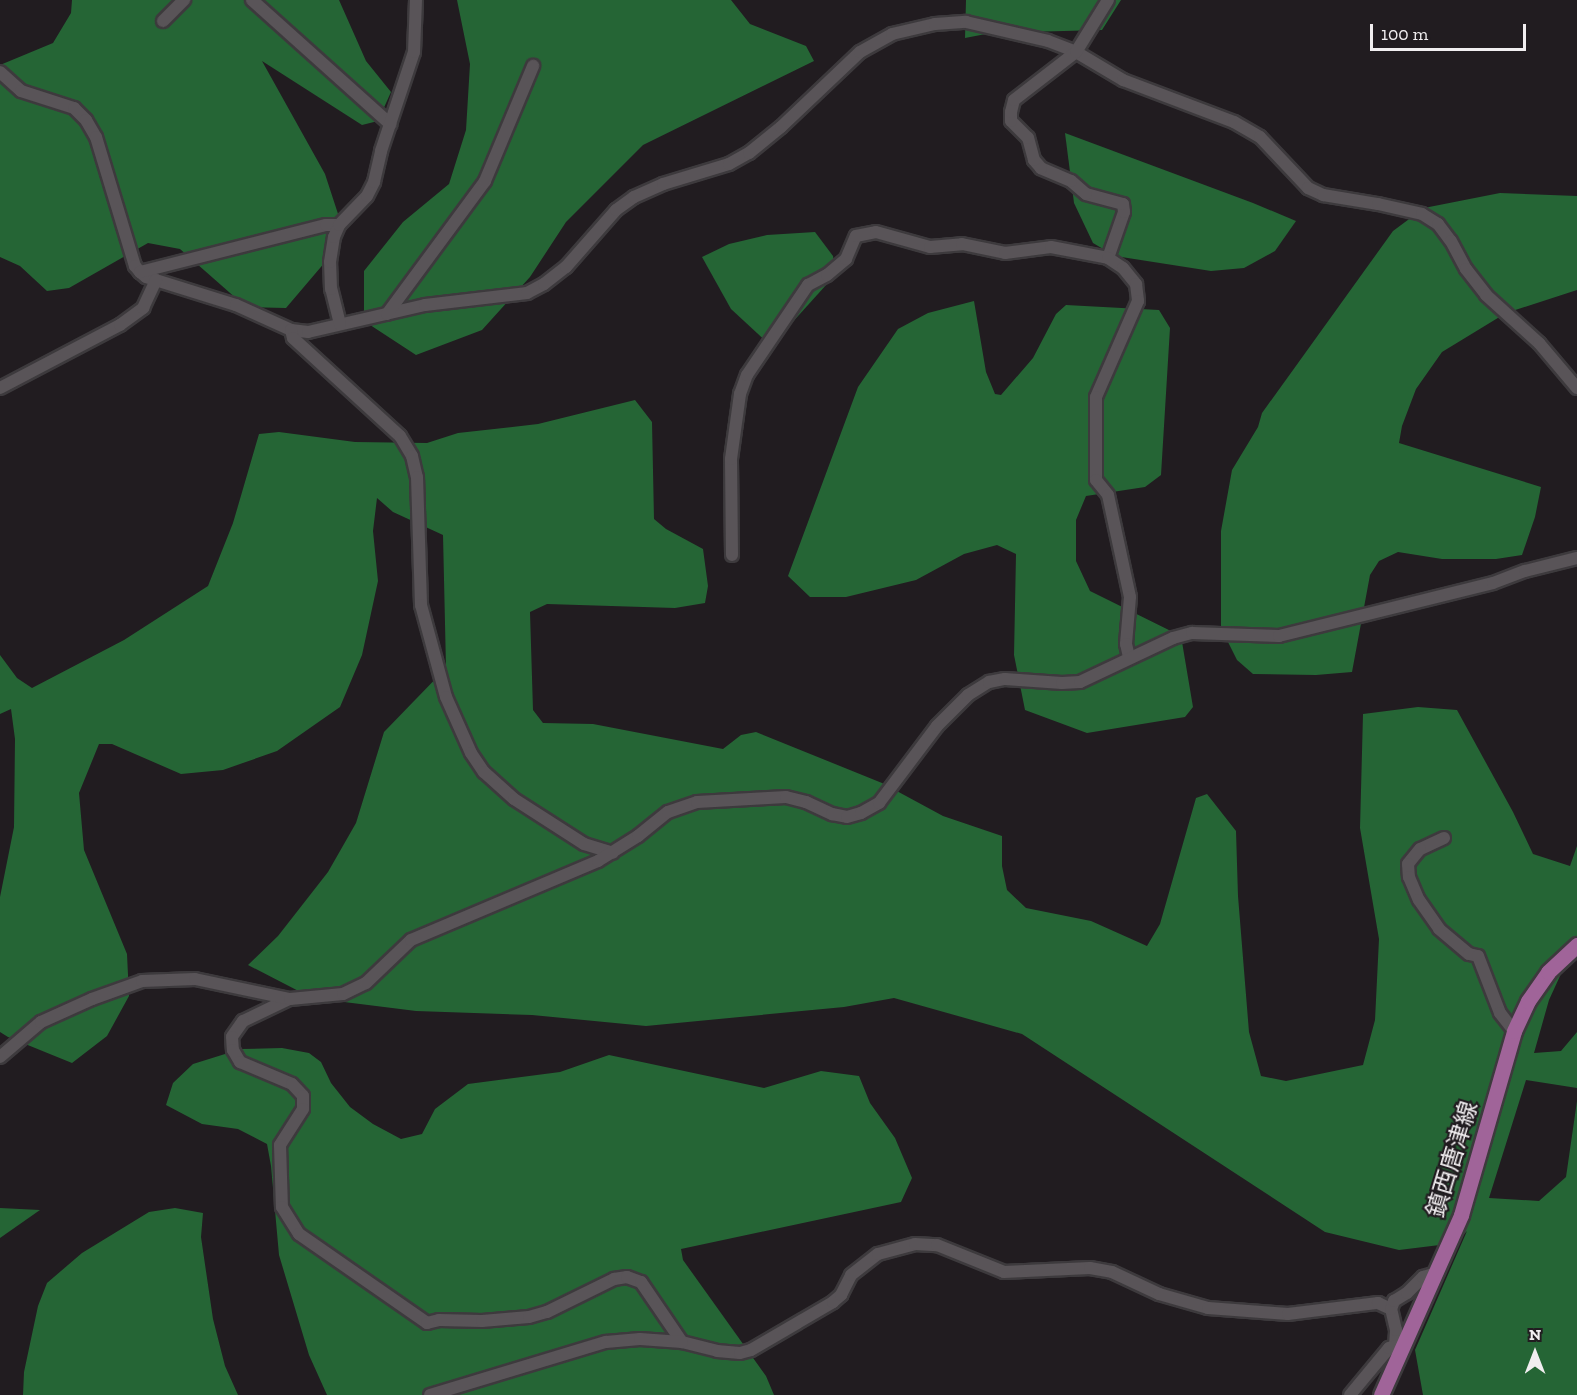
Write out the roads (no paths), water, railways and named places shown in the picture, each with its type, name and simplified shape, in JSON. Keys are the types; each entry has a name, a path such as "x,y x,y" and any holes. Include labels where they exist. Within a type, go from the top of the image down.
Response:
{"main road":[{"name":"鎮西唐津線","path":"1381,1395 1398,1348 1437,1273 1461,1215 1514,1031 1528,1001 1548,972 1577,945"}],"street":[{"path":"163,21 184,0"},
{"path":"252,0 390,124"},
{"path":"340,324 331,289 330,262 334,237 339,225 371,189 414,52 416,0"},
{"path":"1108,0 1076,52 1014,100 1011,121 1028,138 1034,160 1041,168 1071,181 1086,194 1123,204 1124,213 1108,258"},
{"path":"0,72 21,91 74,108 86,120 96,137 135,266 140,272 156,280 176,284 236,305 291,330 308,332 460,300 527,293 544,284 566,267 616,210 634,197 663,184 729,164 749,153 781,127 860,52 892,34 935,24 966,22 1048,41 1076,52 1123,80 1234,122 1260,137 1308,188 1323,195 1422,214 1438,224 1466,269 1486,295 1539,343 1577,388"},
{"path":"387,314 485,181 533,66"},
{"path":"140,272 326,225 339,225"},
{"path":"732,555 731,459 740,394 747,375 808,285 826,275 846,259 856,236 876,232 930,247 962,244 1005,254 1051,247 1108,258 1123,268 1136,284 1138,301 1096,397 1096,480 1108,495 1130,597 1126,644 1129,657"},
{"path":"0,388 120,325 143,308 156,280"},
{"path":"291,330 293,338 400,436 412,456 417,477 421,605 446,698 471,753 484,772 514,799 584,844 613,852"},
{"path":"0,1057 41,1022 92,999 142,981 195,979 290,999 343,994 366,983 411,940 613,852 668,812 697,802 786,796 832,814 847,816 861,813 879,803 937,726 968,695 989,682 1005,679 1080,682 1129,657 1173,638 1192,633 1279,636 1493,584 1524,571 1577,558"},
{"path":"1444,838 1420,849 1408,864 1409,877 1419,900 1439,929 1469,954 1478,956 1500,1013 1514,1031"},
{"path":"290,999 243,1021 232,1037 233,1050 240,1062 292,1084 303,1096 303,1110 280,1145 282,1208 298,1234 428,1323 439,1320 482,1321 529,1317 547,1312 614,1279 627,1277 641,1282 682,1342"},
{"path":"430,1395 606,1342 640,1339 682,1342 717,1351 740,1353 752,1350 833,1302 841,1295 851,1275 878,1254 915,1244 937,1245 1004,1272 1090,1268 1112,1272 1159,1294 1208,1308 1288,1314 1378,1303 1390,1309"},
{"path":"1350,1395 1389,1348 1398,1348 1390,1309 1394,1301 1423,1277 1437,1273"}]}
